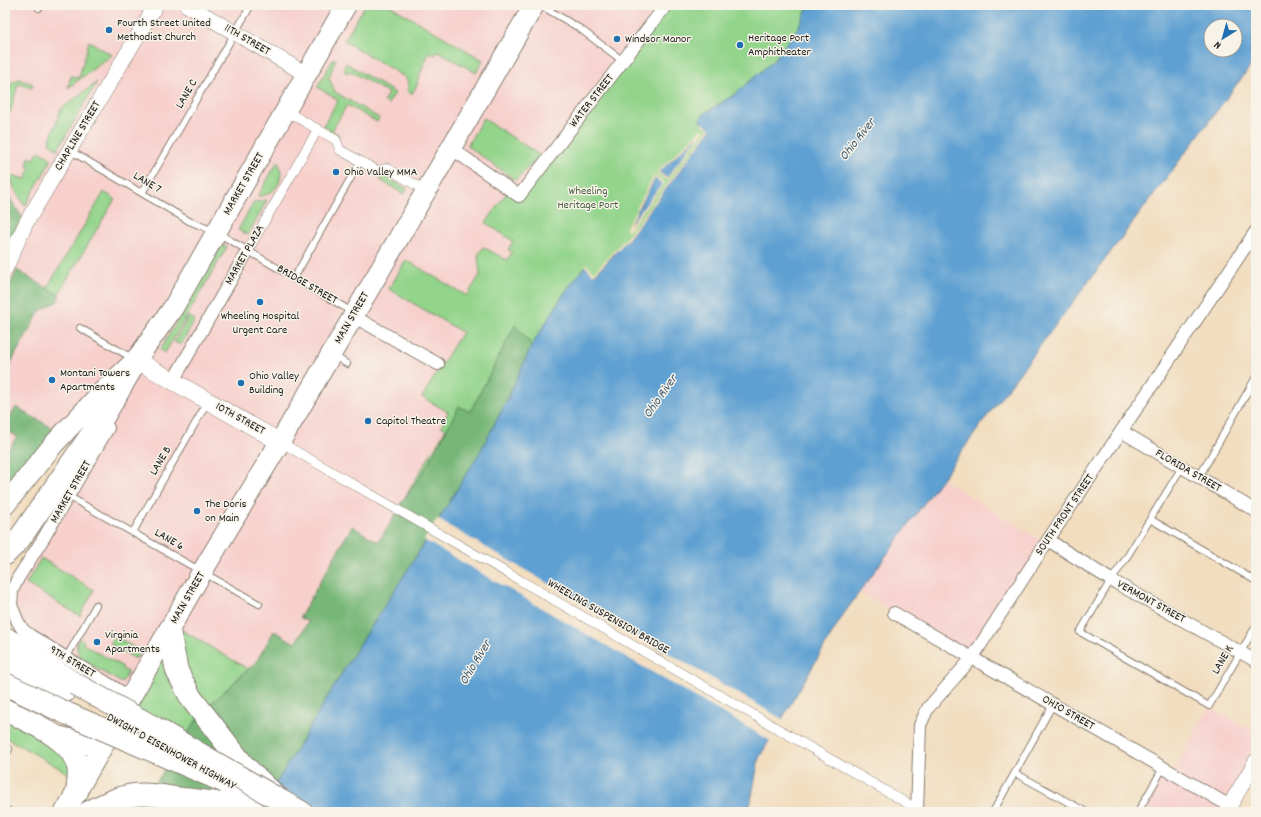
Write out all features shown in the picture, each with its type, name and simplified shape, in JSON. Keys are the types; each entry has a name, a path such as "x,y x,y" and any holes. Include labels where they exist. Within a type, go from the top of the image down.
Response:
{"highway":[{"path":"5,554 18,541 100,422 136,360"},
{"path":"11,630 72,689"},
{"path":"169,631 177,671 191,698 277,808"},
{"path":"5,659 72,689"},
{"path":"5,684 68,714 225,782"},
{"name":"DWIGHT D EISENHOWER HIGHWAY","path":"72,689 225,782 277,808"},
{"name":"DWIGHT D EISENHOWER HIGHWAY","path":"72,689 155,728 277,808"},
{"path":"5,710 65,743 75,757 79,772 77,792"},
{"path":"54,736 85,744 110,734"},
{"path":"89,812 120,798 134,795 169,797 277,808 301,812"}],"main road":[{"name":"MARKET STREET","path":"5,505 53,445 102,392 136,360 173,308 346,5"},
{"name":"MAIN STREET","path":"65,812 202,572 280,442 339,359 353,316 534,5"},
{"name":"10TH STREET","path":"136,360 280,442"}],"street":[{"name":"CHAPLINE STREET","path":"5,269 26,223 156,5"},
{"name":"11TH STREET","path":"187,5 306,74"},
{"name":"WATER STREET","path":"451,148 519,196 666,5"},
{"path":"286,111 336,140 340,150 378,171 387,168 426,191"},
{"name":"MARKET PLAZA","path":"173,381 318,129"},
{"name":"SOUTH FRONT STREET","path":"919,811 920,725 928,708 972,658 1048,540 1121,431 1252,246 1256,231"},
{"name":"BRIDGE STREET","path":"353,316 438,364"},
{"name":"MARKET STREET","path":"11,630 12,591 18,578 122,403 136,360"},
{"name":"FLORIDA STREET","path":"1121,431 1255,509"},
{"name":"10TH STREET","path":"280,442 344,479"},
{"name":"WHEELING SUSPENSION BRIDGE","path":"344,479 919,811"},
{"name":"VERMONT STREET","path":"1048,540 1111,580 1256,661"},
{"name":"OHIO STREET","path":"894,613 1053,704 1233,810"},
{"name":"9TH STREET","path":"11,630 23,630 131,698"},
{"path":"1233,810 1256,761"}],"lane":[{"name":"LANE C","path":"142,193 251,5"},
{"path":"540,5 579,28 623,61"},
{"name":"LANE 7","path":"69,150 189,221 216,232"},
{"path":"294,278 358,167"},
{"name":"BRIDGE STREET","path":"216,232 344,307 353,316"},
{"path":"80,328 136,360"},
{"path":"1199,477 1256,377"},
{"name":"LANE B","path":"133,532 208,401"},
{"path":"1111,580 1125,560 1182,467"},
{"name":"LANE 6","path":"68,496 259,604"},
{"path":"1150,519 1256,581"},
{"name":"LANE K","path":"1111,580 1080,632 1210,706 1256,626"},
{"path":"66,658 96,605"},
{"path":"993,812 1053,704"},
{"path":"5,757 10,749"},
{"path":"1138,812 1162,768"},
{"path":"1015,773 1086,812"},
{"path":"5,809 10,812"}],"shaded area":[{"path":"5,5 666,5 519,196 508,189 486,223 513,241 512,252 422,397 449,412 441,425 446,428 393,516 393,519 378,542 369,536 300,617 308,621 295,643 274,631 256,662 248,669 176,627 136,699 23,630 12,591 132,372 5,492 5,261 26,223 5,191"},
{"path":"942,479 1045,543 972,658 860,592"},
{"path":"1209,706 1256,733 1256,761 1230,806 1241,812 1149,812 1140,807 1163,768 1173,773"}],"green space":[{"path":"365,5 389,5 483,60 476,73 438,51 435,55 429,52 417,82 418,83 412,94 407,91 408,82 403,76 344,41"},
{"name":"Wheeling Heritage Port","path":"666,5 809,5 798,28 774,60 735,94 705,113 711,129 628,239 594,275 585,266 565,292 532,345 504,406 480,452 433,530 397,510 446,429 441,426 448,412 422,397 462,332 389,289 406,260 467,296 480,275 478,255 483,247 507,260 512,252 508,250 513,241 486,223 509,189 518,196"},
{"path":"89,41 112,55 68,88 71,76 79,78"},
{"path":"334,58 336,59 329,78 335,92 379,118 377,122 347,105 332,131 339,135 337,139 328,134 330,130 323,126 338,100 317,87"},
{"path":"346,63 395,93 388,104 384,101 388,93 350,71 346,73 344,68"},
{"path":"18,79 33,84 32,88 18,84 10,113 5,111 5,101 10,84"},
{"path":"97,82 58,149 49,143 61,109"},
{"path":"483,118 541,156 515,180 467,146"},
{"path":"39,151 52,159 25,206 14,188 10,175 26,179 30,168 27,166 29,157 34,159"},
{"path":"278,161 281,173 278,184 270,193 258,196"},
{"path":"383,175 407,189 404,194 380,180"},
{"path":"5,191 26,223 5,261"},
{"path":"104,192 115,199 58,295 47,288"},
{"path":"267,200 248,235 238,230 254,202"},
{"path":"223,245 227,247 165,353 160,350"},
{"path":"17,270 60,296 57,302 40,311 5,373 5,294"},
{"path":"189,316 195,320 181,345 174,342"},
{"path":"515,325 532,345 504,406 480,452 412,563 348,663 259,812 186,812 193,800 148,795 202,712 256,662 274,631 295,643 308,622 300,617 352,526 378,542 397,510 427,466 459,406 470,412"},
{"path":"16,407 63,434 5,505 5,450 11,447 17,436 5,430 5,426"},
{"path":"41,558 94,590 80,616 26,584"},
{"path":"173,625 248,669 202,712 181,743 124,710"},
{"path":"116,637 140,651 136,659 111,645 112,639"},
{"path":"79,638 84,641 83,644 123,667 122,669 128,672 122,683 81,659 77,648"},
{"path":"5,710 54,736 78,779 5,737"}],"water":[{"name":"Ohio River","path":"809,5 1256,5 1256,59 991,411 843,615 759,758 749,812 259,812 348,663 412,563 480,452 504,406 532,345 565,292 585,266 595,275 628,239 711,129 699,120 705,113 735,94 774,60 798,28"},
{"path":"702,131 667,178 659,172"},
{"path":"655,178 663,184 628,229"}],"pier":[{"path":"703,123 711,129 628,239 594,275 585,266 586,264 594,272 626,238 709,129 702,124"},
{"path":"700,130 704,130 668,179 666,180 658,174 658,171","holes":["699,134 667,178 659,172"]},
{"path":"654,176 656,176 664,182 664,184 629,230 627,231 626,228","holes":["655,178 662,184 629,226"]},
{"path":"437,519 784,720 771,741 424,540"}],"place":[{"name":"Fourth Street United Methodist Church","path":"109,30"},
{"name":"Windsor Manor","path":"617,39"},
{"name":"Heritage Port Amphitheater","path":"740,45"},
{"name":"Ohio Valley MMA","path":"336,172"},
{"name":"Wheeling Hospital Urgent Care","path":"260,302"},
{"name":"Montani Towers Apartments","path":"52,380"},
{"name":"Ohio Valley Building","path":"241,383"},
{"name":"Capitol Theatre","path":"368,421"},
{"name":"The Doris on Main","path":"197,511"},
{"name":"Virginia Apartments","path":"97,642"}]}
